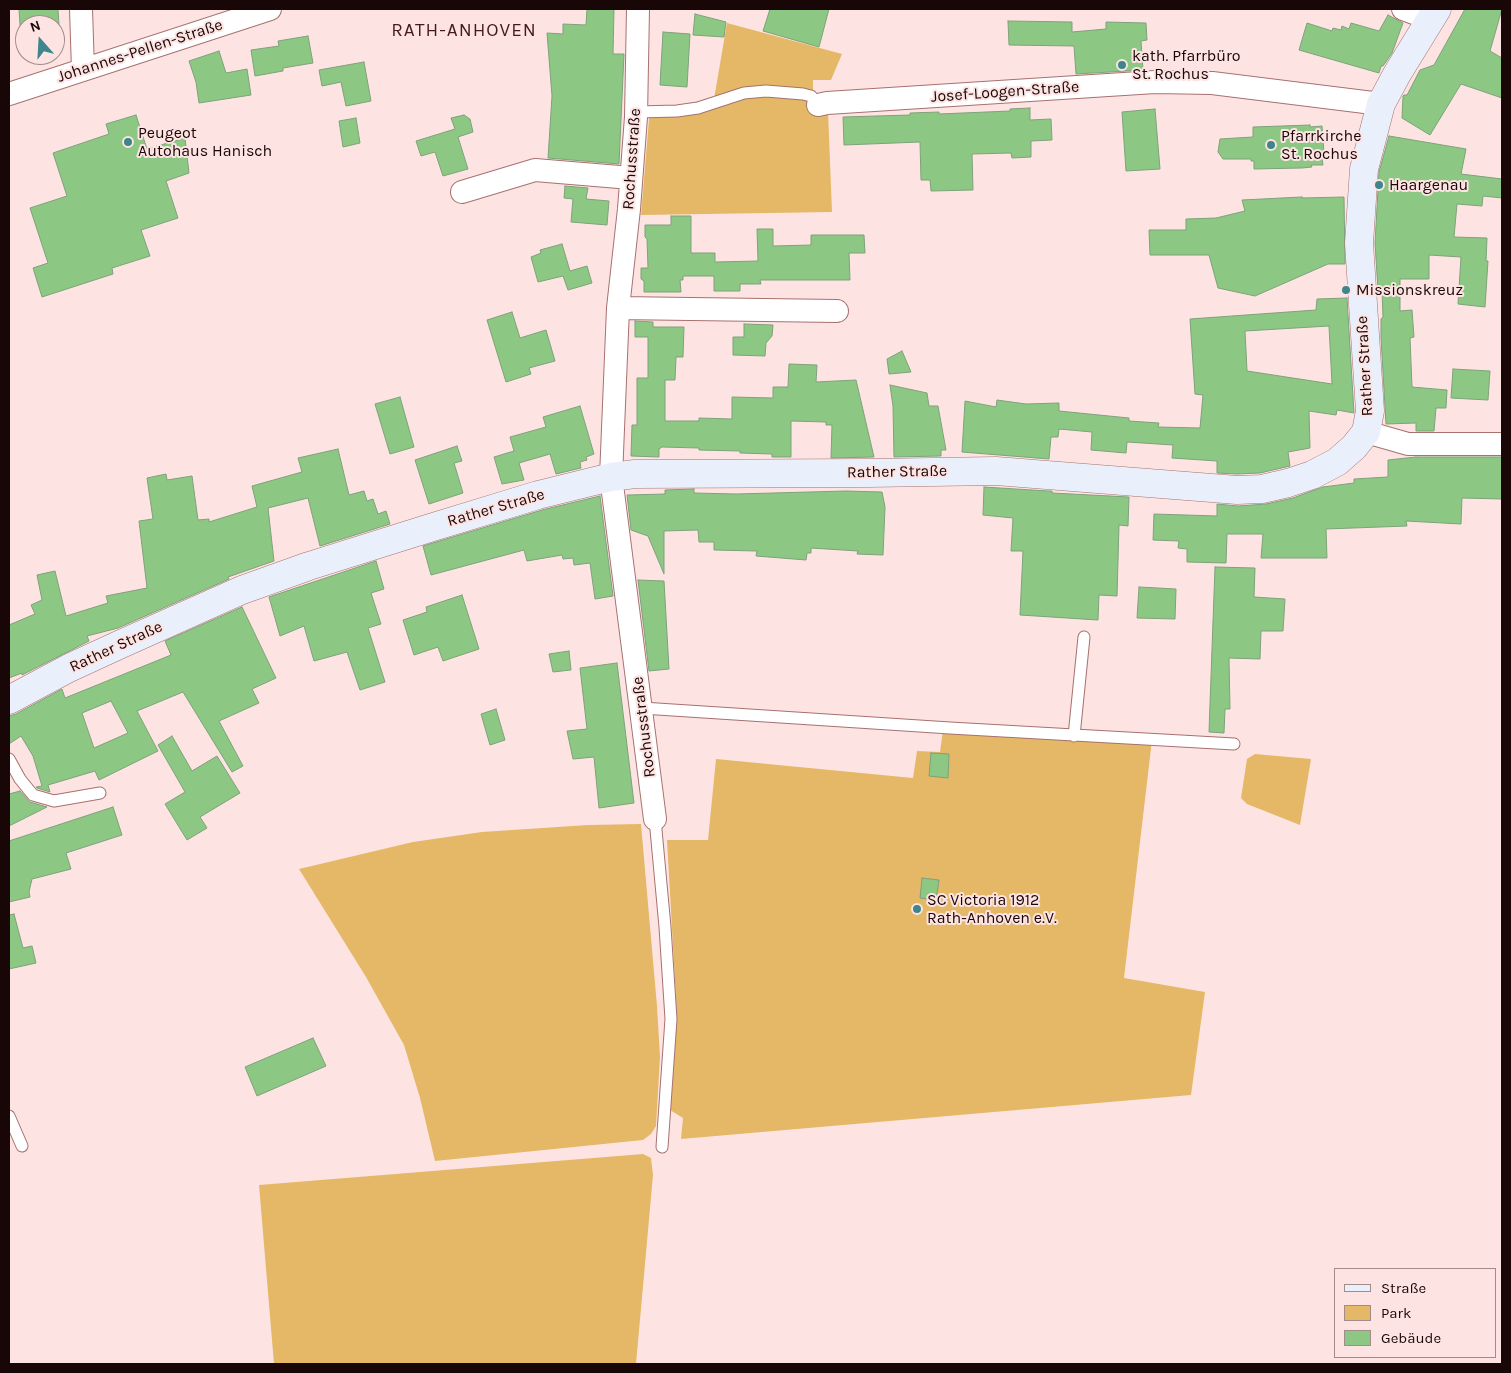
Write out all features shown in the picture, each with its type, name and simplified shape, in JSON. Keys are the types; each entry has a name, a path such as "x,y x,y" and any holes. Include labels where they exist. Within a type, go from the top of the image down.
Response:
{"main road":[{"name":"Rather Straße","path":"9,700 69,668 242,590 308,566 433,527 538,495 611,477 635,474 996,471 1237,490 1262,489 1296,480 1337,462 1354,448 1366,432 1370,411 1359,243 1364,170 1381,104 1434,14"}],"street":[{"path":"81,9 83,70"},
{"name":"Rochusstraße","path":"638,9 636,112 618,308 611,477 655,819"},
{"path":"1404,9 1434,14"},
{"name":"Johannes-Pellen-Straße","path":"9,94 257,11"},
{"name":"Josef-Loogen-Straße","path":"818,105 1155,82 1212,83 1381,104"},
{"path":"462,192 535,170 631,178"},
{"path":"618,308 837,310"},
{"path":"1366,432 1408,444 1502,444"}],"lane":[{"name":"Josef-Loogen-Straße","path":"636,112 678,111 698,108 744,93 766,91 811,96 818,105"},
{"path":"1074,736 1084,637"},
{"path":"642,708 1074,736 1234,744"},
{"path":"9,759 20,779 33,795 54,801 100,793"},
{"name":"Rochusstraße","path":"655,819 671,1019 662,1147"},
{"path":"9,1116 22,1146"}],"green space":[{"path":"727,23 842,54 831,80 813,80 813,111 828,111 832,212 641,215 650,107 685,107 714,99"},
{"name":"SC Victoria 1912 Rath-Anhoven e.V.","path":"943,730 1152,740 1124,978 1205,992 1191,1095 681,1139 683,1118 670,1110 677,1017 667,840 708,840 716,759 913,778 917,751 940,752"},
{"path":"1255,754 1311,759 1300,825 1247,804 1241,798 1247,759"},
{"path":"641,824 660,1057 656,1126 651,1134 643,1140 435,1161 420,1098 404,1045 366,977 299,869 413,842 482,832 588,825"},
{"path":"643,1154 651,1158 653,1175 636,1364 274,1364 259,1185"}],"building":[{"path":"19,9 58,9 58,15 19,15"},
{"path":"587,9 614,9 613,54 624,54 619,164 548,158 552,96 547,33 563,34 563,24 586,25"},
{"path":"770,9 829,9 819,47 763,31"},
{"path":"1465,9 1502,9 1490,51 1502,58 1502,98 1461,84 1430,135 1402,118 1403,96 1407,95 1420,70 1434,65"},
{"path":"695,14 726,22 724,37 693,35"},
{"path":"1388,15 1403,23 1392,53 1383,66 1381,66 1379,73 1299,50 1307,23 1332,31 1333,28 1341,30 1342,26 1349,29 1351,23 1379,31"},
{"path":"1008,21 1072,22 1072,32 1106,29 1106,22 1146,23 1147,40 1141,41 1143,70 1076,74 1074,46 1009,45"},
{"path":"663,32 690,34 687,87 660,85"},
{"path":"308,36 313,63 283,68 283,71 255,76 251,50 279,46 278,41"},
{"path":"219,51 226,73 247,69 251,95 199,103 196,82 189,61"},
{"path":"364,62 371,101 346,106 341,82 322,86 319,70"},
{"path":"1030,108 1030,120 1051,119 1052,140 1031,141 1031,157 1012,158 1011,153 972,154 973,190 931,191 930,180 921,180 920,142 844,145 843,117 910,115 910,113 939,112 939,114 1010,111 1010,109"},
{"path":"1155,109 1160,169 1126,171 1122,112"},
{"path":"136,115 147,149 185,138 189,173 166,181 178,218 141,230 150,256 112,268 113,274 42,297 33,268 48,263 30,208 67,196 53,153 109,134 106,124"},
{"path":"464,115 470,119 473,132 458,137 468,169 443,176 435,152 421,156 416,141 455,129 451,118"},
{"path":"356,118 360,143 343,147 339,121"},
{"name":"Pfarrkirche St. Rochus","path":"1310,125 1310,127 1322,126 1324,153 1321,153 1323,165 1311,165 1312,167 1302,168 1254,169 1254,161 1251,161 1251,159 1223,159 1218,152 1220,139 1253,137 1253,127"},
{"path":"1389,136 1466,149 1461,174 1502,179 1502,198 1483,196 1482,206 1457,204 1454,237 1487,238 1486,261 1488,261 1485,307 1458,304 1461,257 1429,255 1429,279 1400,279 1400,311 1412,310 1414,337 1410,338 1412,387 1447,390 1446,408 1436,408 1434,431 1416,431 1416,423 1386,424 1381,338 1381,319 1383,317 1382,290 1378,290 1375,243 1379,172"},
{"path":"565,186 588,188 586,199 609,201 607,225 571,222 573,199 564,198"},
{"path":"1344,197 1345,264 1328,264 1255,296 1218,288 1209,255 1150,255 1149,230 1186,230 1186,219 1216,218 1245,211 1242,200"},
{"path":"671,216 691,216 691,253 715,253 715,262 758,261 757,229 773,229 773,246 811,245 811,235 864,235 865,253 849,253 850,280 760,280 761,284 740,284 740,291 714,291 714,276 683,276 683,280 680,280 681,292 644,292 641,268 648,268 645,225 671,225"},
{"path":"562,244 570,271 587,266 592,283 568,290 563,276 538,282 531,257 541,253 540,250"},
{"path":"1347,298 1354,413 1337,410 1336,415 1309,411 1310,448 1288,452 1290,466 1260,473 1217,473 1217,461 1172,458 1173,445 1127,442 1126,453 1091,450 1092,432 1059,429 1058,437 1051,437 1049,459 962,452 965,401 996,407 997,400 1026,404 1059,403 1059,411 1129,418 1129,421 1159,423 1158,427 1200,428 1203,395 1195,394 1190,319 1316,310 1317,299","holes":["1329,326 1332,384 1247,371 1245,331"]},
{"path":"512,312 520,338 546,330 555,361 529,368 531,374 506,382 487,320"},
{"path":"635,321 653,322 653,327 684,327 683,357 676,357 675,380 665,380 665,421 699,421 699,418 732,419 732,397 773,398 773,387 788,387 789,364 817,365 816,382 856,380 874,457 831,458 832,425 826,425 826,422 791,421 791,457 772,457 772,454 740,453 740,451 662,447 659,449 659,457 631,456 632,425 637,425 637,378 648,378 648,337 635,337"},
{"path":"744,324 773,325 772,336 766,343 765,356 733,355 733,337 744,337"},
{"path":"902,351 911,372 889,374 887,359"},
{"path":"1453,369 1490,371 1488,400 1451,398"},
{"path":"890,385 927,393 929,406 938,406 946,450 941,450 941,456 894,457 893,406"},
{"path":"400,397 414,447 390,454 375,404"},
{"path":"580,406 594,454 586,457 587,460 580,462 581,468 556,474 550,454 519,463 524,480 502,484 494,457 514,451 510,437 546,427 543,417"},
{"path":"457,446 462,461 454,463 463,493 429,504 415,460"},
{"path":"338,449 349,495 364,491 367,501 373,499 378,514 386,511 390,524 320,546 308,498 268,508 274,561 228,577 229,579 118,628 87,636 89,641 22,675 22,673 9,678 9,625 35,614 31,605 42,600 37,575 55,571 66,616 108,603 106,596 147,588 139,521 153,519 147,478 166,474 167,480 192,476 198,520 209,519 209,522 257,507 252,486 302,472 298,458"},
{"path":"1416,457 1502,457 1502,499 1462,498 1461,524 1406,521 1407,526 1326,529 1327,558 1261,558 1263,534 1227,534 1226,563 1187,562 1187,549 1178,548 1179,541 1153,540 1154,514 1217,516 1217,504 1238,506 1266,504 1293,498 1323,487 1354,483 1354,479 1388,477 1388,460"},
{"path":"984,487 1129,497 1128,526 1119,525 1117,596 1099,595 1098,620 1020,615 1023,551 1011,551 1013,518 983,515"},
{"path":"694,489 694,493 736,494 882,492 885,507 883,555 857,554 858,551 811,548 811,553 807,553 806,560 756,556 757,551 714,550 714,542 699,542 698,530 664,531 664,574 648,536 631,530 627,495 665,494 665,490"},
{"path":"600,496 613,596 595,599 590,563 574,565 573,558 563,559 562,555 527,561 524,550 431,575 423,546 542,510"},
{"path":"376,561 384,589 371,593 381,624 368,628 385,682 360,690 347,652 314,661 304,626 280,636 269,597"},
{"path":"1215,567 1255,568 1254,597 1285,599 1283,631 1261,631 1260,659 1229,658 1230,709 1225,709 1224,733 1209,732"},
{"path":"638,580 664,581 669,669 649,671"},
{"path":"1139,587 1176,589 1175,619 1137,618"},
{"path":"462,595 479,649 443,661 438,647 414,655 403,620 427,612 426,607"},
{"path":"242,607 276,678 252,689 259,703 219,721 243,766 232,772 183,692 137,711 158,751 99,780 95,771 48,785 50,792 37,788 42,786 33,756 21,736 9,744 9,716 62,689 65,698 171,655 165,641","holes":["111,701 128,733 94,748 82,713"]},
{"path":"569,651 571,670 553,672 549,654"},
{"path":"617,663 634,803 599,808 594,757 573,759 567,731 587,729 580,668"},
{"path":"496,709 505,740 490,745 481,714"},
{"path":"172,736 192,771 217,756 240,793 200,817 207,828 187,840 165,804 185,792 158,745"},
{"path":"931,753 949,754 948,778 929,776"},
{"path":"20,791 30,802 47,807 9,826 9,794"},
{"path":"113,807 122,835 66,853 71,869 32,879 29,892 30,897 9,902 9,841"},
{"path":"922,878 939,880 936,900 920,898"},
{"path":"14,914 23,948 32,946 36,963 9,969 9,915"},
{"path":"313,1038 326,1066 257,1096 245,1067"}],"place":[{"name":"kath. Pfarrbüro St. Rochus","path":"1122,65"},
{"name":"Peugeot Autohaus Hanisch","path":"128,142"},
{"name":"Pfarrkirche St. Rochus","path":"1271,145"},
{"name":"Haargenau","path":"1379,185"},
{"name":"Missionskreuz","path":"1346,290"},
{"name":"SC Victoria 1912 Rath-Anhoven e.V.","path":"917,909"}],"district":[{"name":"RATH-ANHOVEN","path":"464,31"}]}
